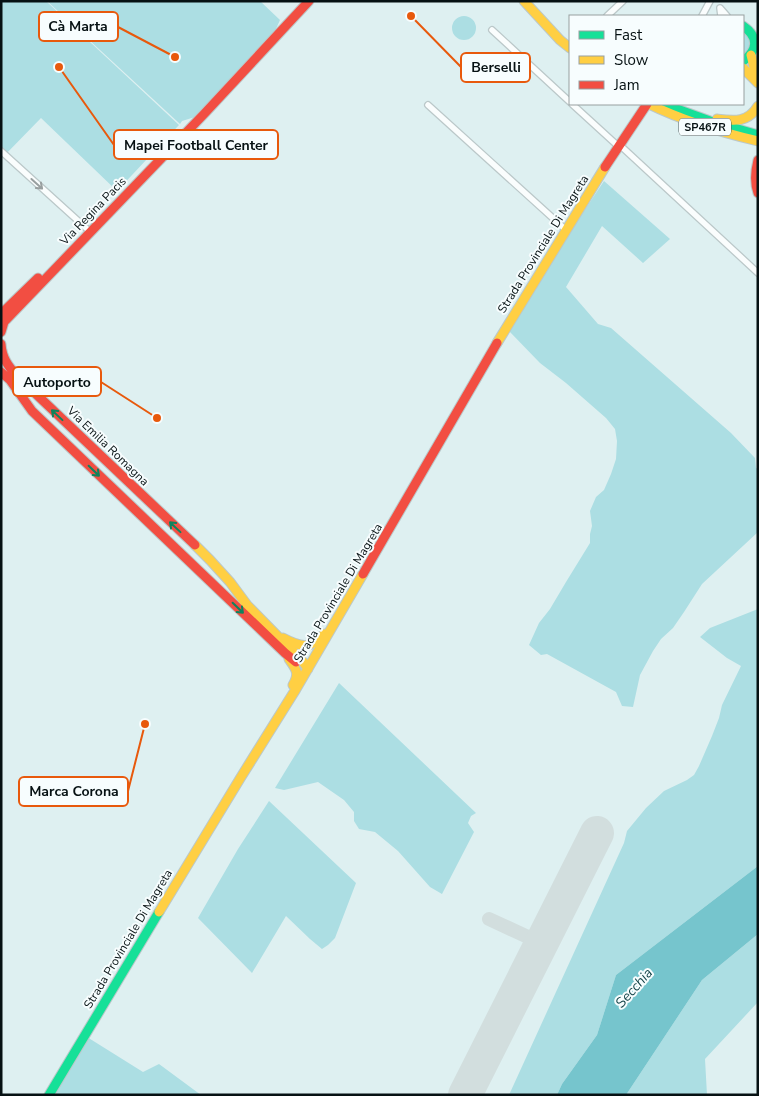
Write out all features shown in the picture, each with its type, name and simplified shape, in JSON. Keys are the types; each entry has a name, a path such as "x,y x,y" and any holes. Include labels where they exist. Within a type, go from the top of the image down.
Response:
{"main road":[{"name":"Via Regina Pacis","path":"1,314 44,273 302,1"},
{"name":"Via Regina Pacis","path":"1,332 4,322 204,114 309,1"},
{"path":"524,1 569,47"},
{"path":"750,28 754,39 755,73 758,91"},
{"path":"744,60 754,49"},
{"path":"755,73 758,83"},
{"name":"Strada Provinciale Di Magreta","path":"49,1095 241,776 308,669 504,330 618,146 652,105"},
{"name":"SP467R","path":"655,105 703,127 758,141"},
{"name":"SP467R","path":"656,105 741,131 758,134"},
{"path":"697,118 706,117 729,121 744,120 754,113 758,106"},
{"path":"758,160 755,186 758,194"},
{"name":"Via Emilia Romagna","path":"1,344 1,354 5,363 17,376 210,560 247,605 278,635 308,669"},
{"path":"1,372 13,384 32,411 285,653 308,669"},
{"path":"202,574 210,570 212,566 210,560"},
{"path":"278,635 293,644 309,646 316,643 336,613 345,606"},
{"path":"277,719 276,713 298,676 285,653"}],"street":[{"path":"608,15 623,1"},
{"path":"703,15 710,1"},
{"path":"706,9 711,5 719,5"},
{"path":"492,30 569,101"},
{"path":"428,105 566,230"},
{"path":"573,105 618,146 623,148 758,273"},
{"path":"1,151 86,228"}],"shaded area":[{"path":"1,1 46,1 179,125 117,191 41,118 3,157 1,155"},
{"path":"47,1 260,1 280,20 275,31 195,117 182,121 180,124"},
{"path":"464,16 472,20 476,28 472,36 464,40 456,36 452,28 456,20"},
{"path":"744,31 750,39 750,47 744,55"},
{"path":"604,181 670,239 643,263 602,226 566,287 598,324 611,328 731,433 755,458 756,468 758,469 758,532 702,584 673,628 661,639 640,675 633,707 622,706 616,692 547,654 541,655 529,645 539,623 550,609 590,543 592,526 590,511 596,497 604,490 611,474 616,459 617,441 615,429 606,418 540,363 509,331 544,271"},
{"path":"758,609 758,866 616,975 597,1035 562,1084 557,1095 509,1095 624,843 627,831 646,808 664,791 694,775 712,736 722,705 741,666 727,658 700,637 710,628"},
{"path":"339,683 476,813 471,816 468,823 474,832 442,894 430,887 398,851 375,832 359,829 354,821 354,812 344,800 318,782 284,790 275,788"},
{"path":"269,801 356,883 335,938 328,945 322,949 286,916 252,973 198,918 238,849"},
{"path":"758,934 758,1002 705,1059 707,1095 626,1095 702,980"},
{"path":"87,1037 143,1072 159,1064 201,1095 53,1095"}],"water":[{"name":"Secchia","path":"758,866 758,934 702,980 626,1095 557,1095 562,1084 597,1035 616,975"}],"taxiway":[{"path":"489,919 541,943"}],"runway":[{"path":"465,1095 597,833"}],"traffic: fast":[{"path":"744,27 752,35 755,44 752,52 744,60"},
{"path":"666,105 710,121 758,135"},
{"path":"49,1095 159,912"}],"traffic: slow":[{"path":"524,1 569,47"},
{"path":"751,55 758,75"},
{"path":"744,69 758,83"},
{"path":"651,105 675,116 758,141"},
{"path":"717,119 740,120 754,112 758,106"},
{"path":"497,343 605,167"},
{"path":"195,545 230,582 247,605 308,669"},
{"path":"159,912 296,689 363,574"},
{"path":"283,638 300,645 310,645 324,634"},
{"path":"289,659 297,674 293,685"}],"traffic: jam":[{"path":"1,332 4,322 204,114 309,1"},
{"path":"605,167 646,105"},
{"path":"758,160 755,177 758,193"},
{"path":"1,314 38,278"},
{"path":"363,574 497,343"},
{"path":"1,344 6,362 17,376 195,545"},
{"path":"1,372 10,380 32,411 296,662"}],"place":[{"name":"Berselli","path":"411,16"},
{"name":"Cà Marta","path":"175,57"},
{"name":"Mapei Football Center","path":"59,67"},
{"name":"Autoporto","path":"157,418"},
{"name":"Marca Corona","path":"145,724"}]}
